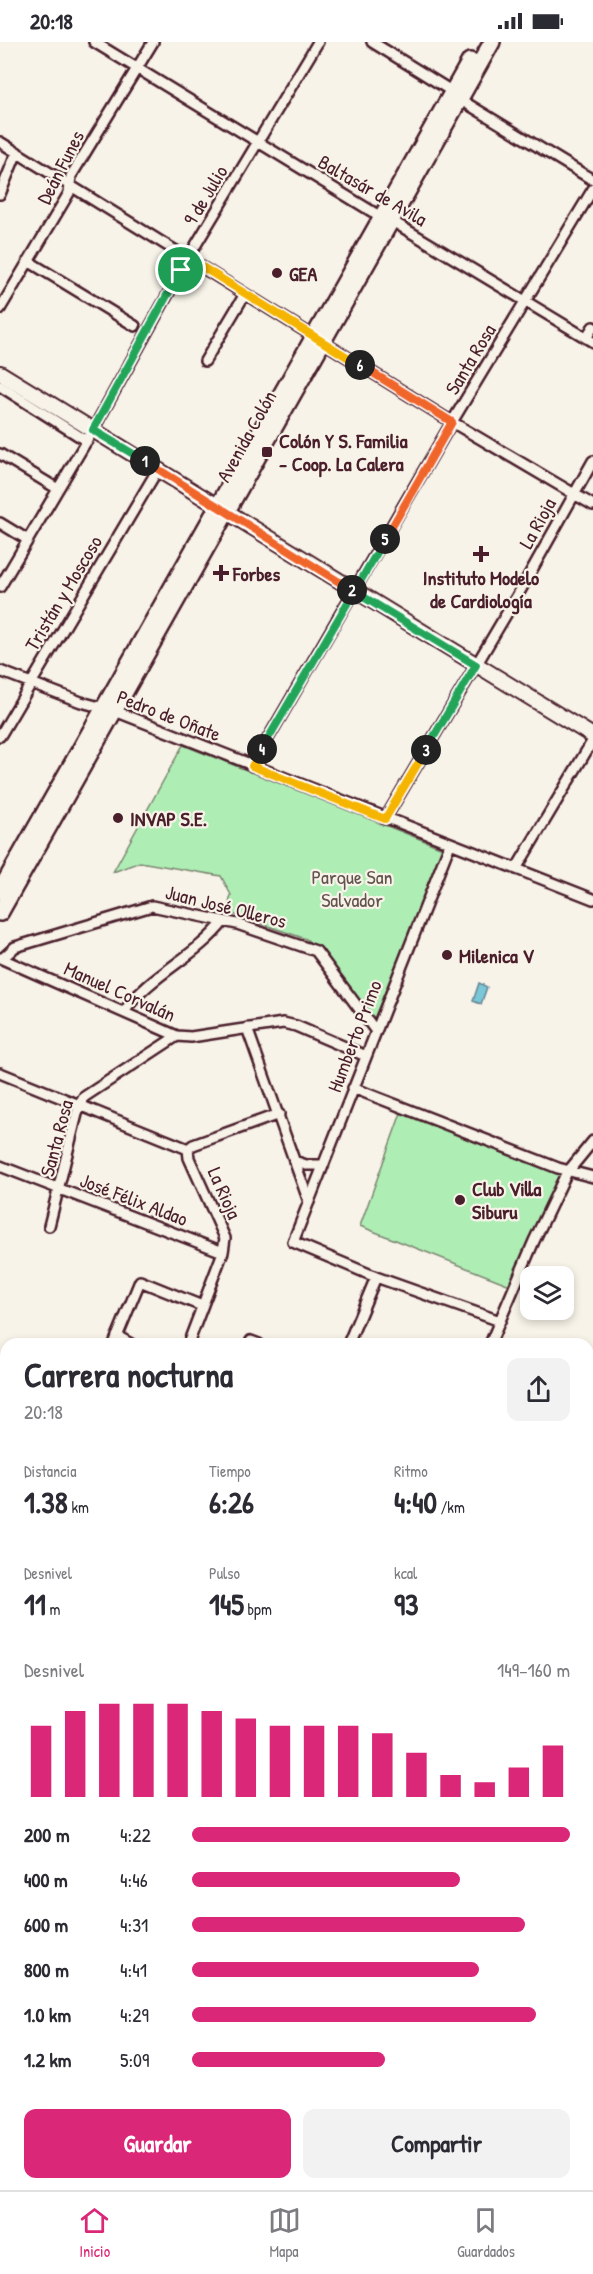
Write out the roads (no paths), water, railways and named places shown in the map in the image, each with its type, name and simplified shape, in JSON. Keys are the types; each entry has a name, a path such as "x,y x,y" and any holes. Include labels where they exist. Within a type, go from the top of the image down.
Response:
{"main road":[{"name":"Avenida Colón","path":"457,96 481,42"},
{"name":"Avenida Colón","path":"0,913 109,710 386,219 457,96 492,42"},
{"path":"0,373 90,435 158,469 478,662 593,728"},
{"path":"478,662 593,738"},
{"name":"Avenida Colón","path":"0,891 4,875 109,710"}],"street":[{"name":"Baltasár de Avila","path":"94,42 590,340"},
{"name":"Deán Funes","path":"0,309 69,193 71,176 153,42"},
{"name":"9 de Julio","path":"0,586 90,435 188,258 318,42"},
{"path":"372,42 593,180"},
{"path":"0,142 452,422 593,505"},
{"path":"0,194 9,177 11,163 17,152"},
{"path":"0,167 11,163"},
{"name":"Santa Rosa","path":"252,766 357,589 452,422 593,189"},
{"path":"28,261 135,326"},
{"path":"205,361 245,294"},
{"path":"590,340 593,327"},
{"path":"0,386 90,435"},
{"path":"0,454 58,489"},
{"name":"La Rioja","path":"385,819 593,461"},
{"name":"Tristán y Moscoso","path":"0,736 158,469"},
{"path":"0,523 28,540"},
{"name":"Pedro de Oñate","path":"0,671 109,710 593,899"},
{"path":"516,869 593,738"},
{"name":"Humberto Primo","path":"376,1277 293,1242 450,844"},
{"name":"Juan José Olleros","path":"1,958 15,947 152,906 223,922 313,949 375,1030"},
{"path":"124,1012 134,998 212,936 223,922"},
{"name":"Manuel Corvalán","path":"1,958 177,1036 191,1037 291,1024 366,1056"},
{"path":"247,1028 309,1202"},
{"name":"Santa Rosa","path":"49,1226 60,1190 79,1106 88,1093 177,1036"},
{"path":"0,1073 188,1149"},
{"path":"353,1089 593,1178"},
{"name":"La Rioja","path":"190,1338 223,1252 225,1238 189,1158 188,1149 193,1145 279,1114"},
{"path":"493,1338 534,1241 569,1170 593,1141"},
{"path":"294,1161 306,1165 323,1165"},
{"name":"José Félix Aldao","path":"0,1166 223,1252"},
{"path":"351,1338 376,1277 500,1321"},
{"path":"117,1338 137,1283 144,1281 202,1306"}],"water":[{"path":"479,983 487,987 481,1004 473,1001"}],"place":[{"name":"GEA","path":"277,273"},
{"name":"Colón Y S. Familia - Coop. La Calera","path":"267,452"},
{"name":"Instituto Modelo de Cardiología","path":"481,554"},
{"name":"Forbes","path":"221,573"},
{"name":"INVAP S.E.","path":"118,818"},
{"name":"Milenica V","path":"447,955"},
{"name":"Club Villa Siburu","path":"460,1200"}],"park label":[{"name":"Parque San Salvador","path":"352,888"}]}
